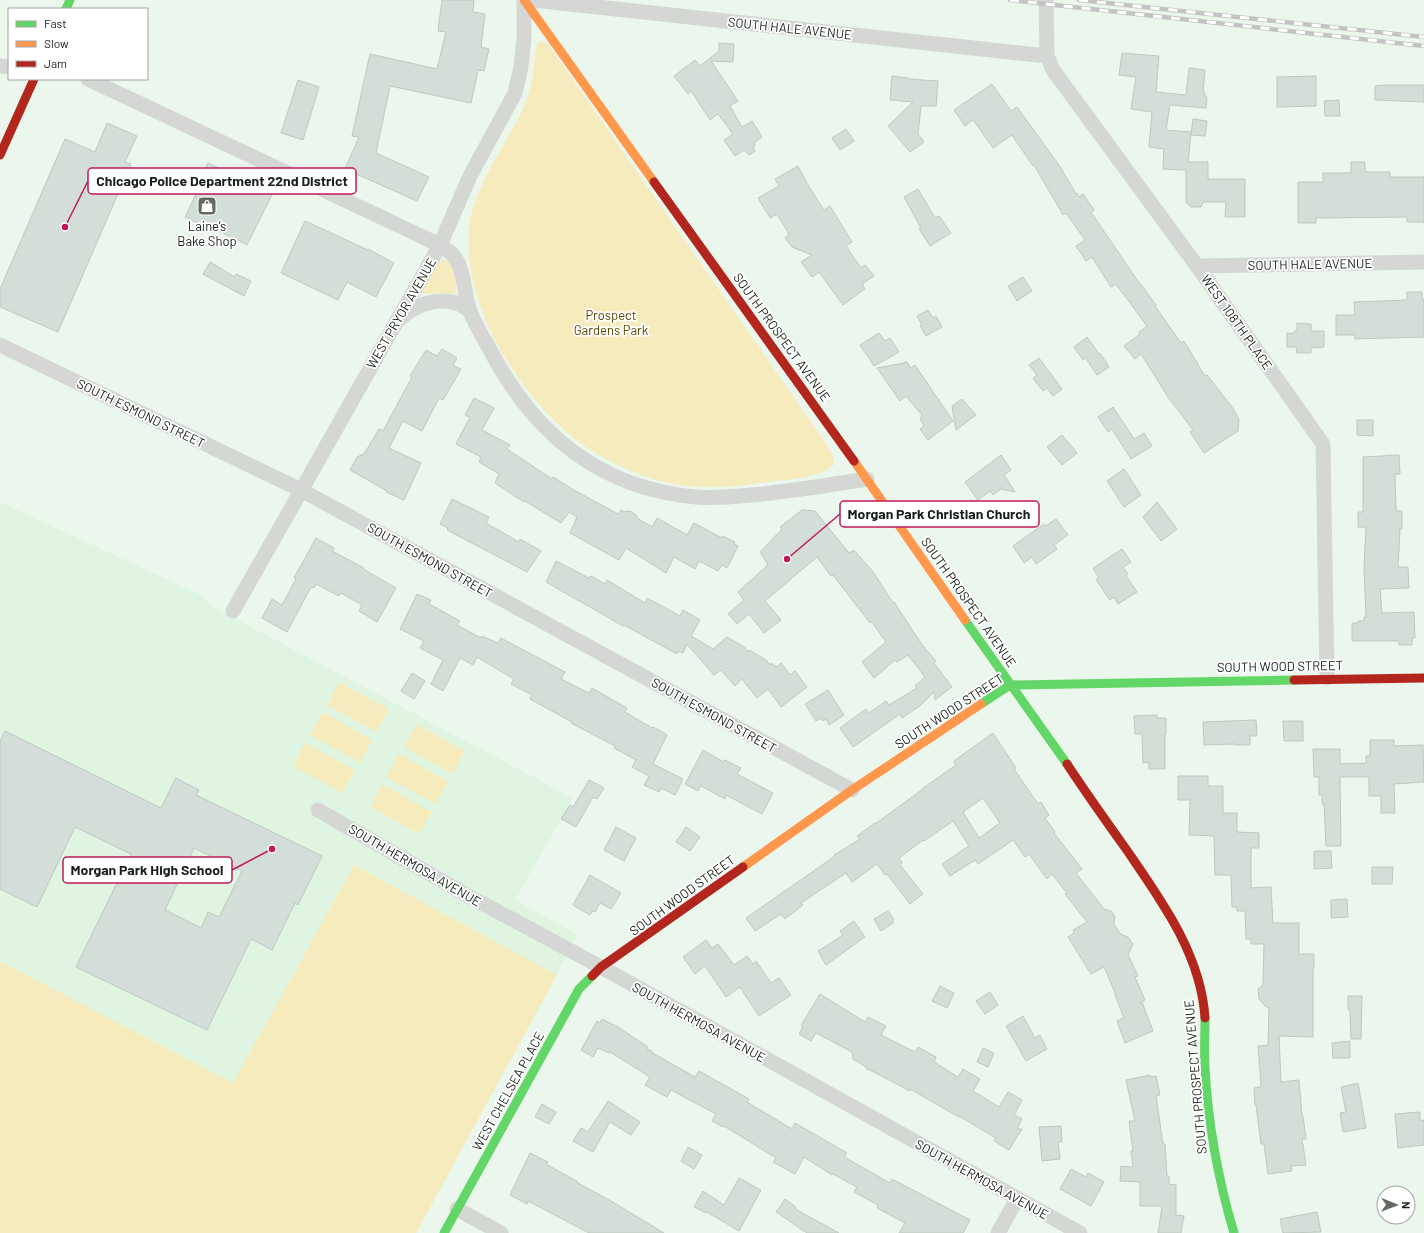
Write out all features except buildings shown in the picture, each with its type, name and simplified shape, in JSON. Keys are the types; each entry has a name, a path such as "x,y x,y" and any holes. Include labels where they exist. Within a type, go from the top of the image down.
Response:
{"street":[{"name":"WEST PRYOR AVENUE","path":"233,611 440,245 470,176 515,93 521,67 524,38 524,0"},
{"name":"SOUTH PROSPECT AVENUE","path":"524,0 867,479 1158,895 1174,921 1198,977 1203,1000 1206,1028 1205,1065 1208,1111 1217,1170 1234,1233"},
{"name":"SOUTH HALE AVENUE","path":"534,0 1047,56"},
{"name":"WEST 108TH PLACE","path":"1046,0 1047,56 1054,70 1197,266 1323,444 1327,678"},
{"path":"0,155 34,80"},
{"path":"90,80 440,245 452,254 460,267 470,311 492,355 515,393 538,421 566,447 593,465 626,481 662,491 689,496 731,497 867,479"},
{"name":"SOUTH HALE AVENUE","path":"1197,266 1424,262"},
{"path":"394,326 408,312 419,306 430,303 457,303 470,311"},
{"name":"SOUTH ESMOND STREET","path":"0,345 301,490 852,790"},
{"name":"SOUTH WOOD STREET","path":"601,967 852,790 1010,685 1327,678 1424,678"},
{"name":"SOUTH HERMOSA AVENUE","path":"318,810 465,894 601,967 1080,1233"},
{"name":"WEST CHELSEA PLACE","path":"444,1233 579,989 601,967"},
{"path":"998,1233 1017,1199"},
{"path":"457,1209 501,1233"}],"shaded area":[{"path":"0,502 201,595 210,605 573,798 515,900 578,935 416,1233 0,1233"}],"green space":[{"name":"Prospect Gardens Park","path":"542,41 548,44 827,445 834,458 834,465 818,474 809,476 790,480 735,486 696,487 657,480 636,473 615,463 576,440 544,410 514,371 500,350 480,304 473,280 469,255 469,230 475,201 525,103 532,79 536,47 538,43"},
{"path":"442,260 449,261 456,282 455,294 424,294 423,290 437,265"},
{"path":"339,682 389,709 376,732 327,705"},
{"path":"323,712 372,740 360,763 310,735"},
{"path":"416,724 465,751 453,774 404,747"},
{"path":"305,743 355,770 342,793 293,766"},
{"path":"399,754 448,781 436,804 386,777"},
{"path":"382,784 432,812 419,834 370,807"},
{"path":"354,865 557,975 416,1233 0,1233 0,961 233,1083"}],"railway":[{"path":"1010,0 1424,46"},
{"path":"1079,0 1424,37"}],"traffic: fast":[{"path":"66,8 70,0"},
{"path":"965,620 1067,764"},
{"path":"981,704 1010,685 1294,680"},
{"path":"444,1233 579,989 592,976"},
{"path":"1205,1018 1206,1088 1211,1130 1223,1192 1234,1233"}],"traffic: slow":[{"path":"524,0 654,182"},
{"path":"854,461 965,620"},
{"path":"743,867 852,790 981,704"}],"traffic: jam":[{"path":"0,155 34,80"},
{"path":"654,182 854,461"},
{"path":"1294,680 1424,678"},
{"path":"1067,764 1153,888 1177,929 1196,972 1202,994 1205,1018"},
{"path":"592,976 601,967 743,867"}],"place":[{"name":"Laine’s Bake Shop","path":"207,206"},
{"name":"Chicago Police Department 22nd District","path":"65,227"},
{"name":"Morgan Park Christian Church","path":"787,559"},
{"name":"Morgan Park High School","path":"272,849"}]}
